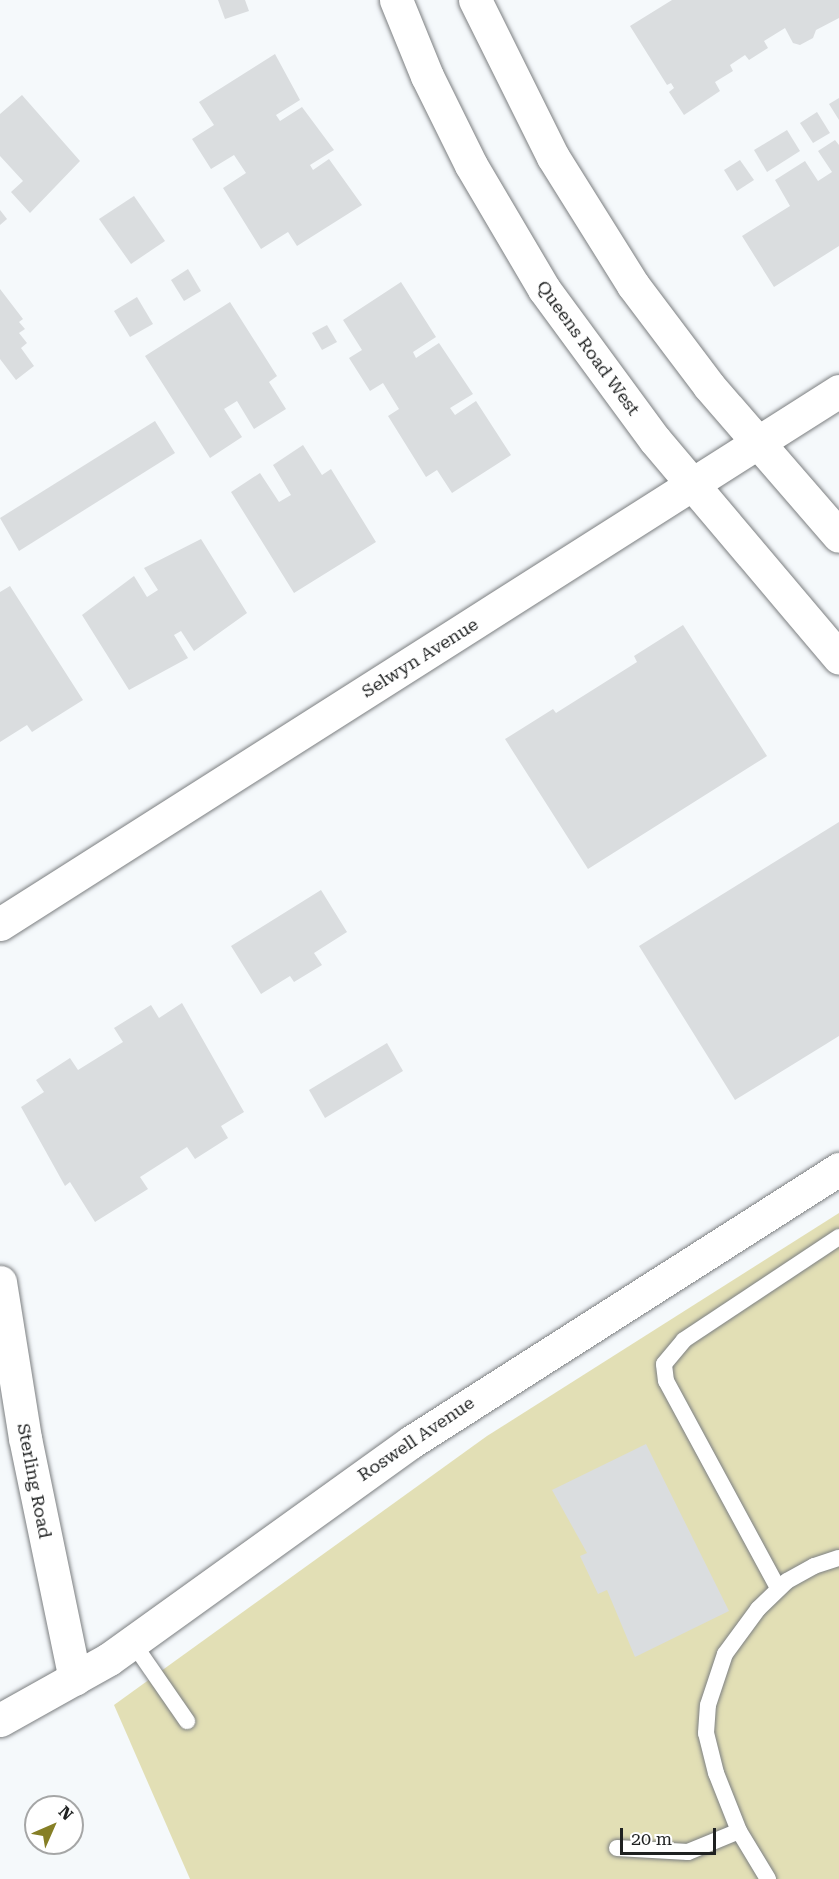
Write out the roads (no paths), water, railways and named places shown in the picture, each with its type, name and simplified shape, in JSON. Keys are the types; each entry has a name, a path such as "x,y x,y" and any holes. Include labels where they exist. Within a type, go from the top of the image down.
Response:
{"street":[{"name":"Queens Road West","path":"396,0 448,119 522,253 579,339 692,484 839,658"},
{"path":"475,0 553,157 598,233 669,334 757,443 839,536"},
{"name":"Selwyn Avenue","path":"0,924 839,391"},
{"name":"Roswell Avenue","path":"0,1720 133,1642 411,1442 839,1168"},
{"name":"Sterling Road","path":"0,1282 25,1438 75,1678"}],"lane":[{"path":"778,1588 666,1381 664,1364 684,1341 839,1237"},
{"path":"768,1879 739,1831 709,1750 708,1705 725,1654 778,1588 814,1566 839,1558"},
{"path":"133,1642 187,1721"},
{"path":"617,1848 688,1852 739,1831"}]}
